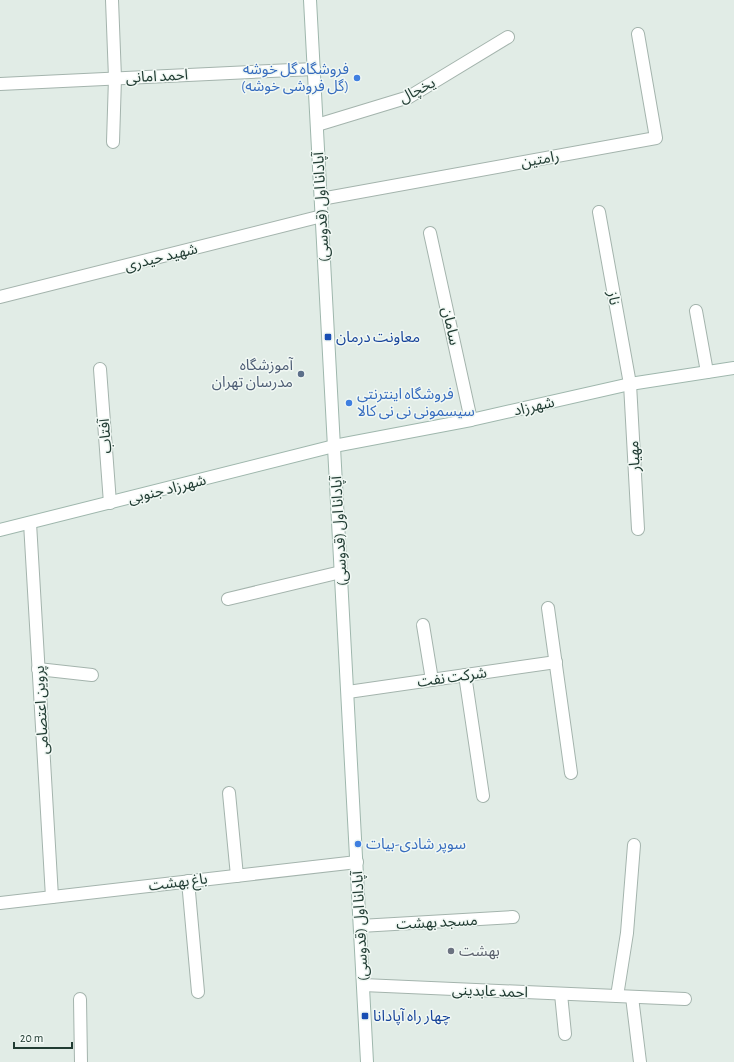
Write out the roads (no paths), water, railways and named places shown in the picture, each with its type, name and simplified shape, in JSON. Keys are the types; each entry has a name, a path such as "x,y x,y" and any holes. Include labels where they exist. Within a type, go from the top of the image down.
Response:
{"street":[{"path":"112,0 115,78 113,142"},
{"name":"آپادانا اول (قدوسی)","path":"310,0 367,1062"},
{"name":"رامتین","path":"321,199 656,138 638,34"},
{"name":"یخچال","path":"317,124 409,97 508,37"},
{"name":"احمد امانی","path":"0,84 314,69"},
{"name":"ناز","path":"599,212 630,384"},
{"name":"شهید حیدری","path":"0,297 322,216"},
{"name":"سامان","path":"430,233 471,420"},
{"path":"696,311 707,372"},
{"name":"شهرزاد","path":"334,446 471,420 630,384 734,368"},
{"name":"آفتاب","path":"100,369 110,503"},
{"name":"مهیار","path":"630,384 638,529"},
{"name":"شهرزاد جنوبی","path":"0,530 334,446"},
{"name":"پروین اعتصامی","path":"30,523 52,897"},
{"path":"228,599 341,572"},
{"path":"548,608 571,773"},
{"path":"423,626 432,680"},
{"name":"شرکت نفت","path":"348,692 556,662"},
{"path":"38,669 92,675"},
{"path":"465,675 482,796"},
{"path":"229,793 237,876"},
{"path":"617,996 627,933 634,846"},
{"name":"باغ بهشت","path":"0,903 357,862"},
{"path":"188,881 198,992"},
{"name":"مسجد بهشت","path":"360,926 513,917"},
{"name":"احمد عابدینی","path":"363,985 685,999"},
{"path":"561,994 565,1034"},
{"path":"632,997 640,1062"},
{"path":"80,999 81,1062"}],"place":[{"name":"فروشگاه گل خوشه (گل فروشی خوشه)","path":"357,78"},
{"name":"معاونت درمان","path":"328,337"},
{"name":"آموزشگاه مدرسان تهران","path":"301,374"},
{"name":"فروشگاه اینترنتی سیسمونی نی نی کالا","path":"349,403"},
{"name":"سوپر شادی-بیات","path":"358,844"},
{"name":"بهشت","path":"451,951"},
{"name":"چهار راه آپادانا","path":"365,1016"}]}
